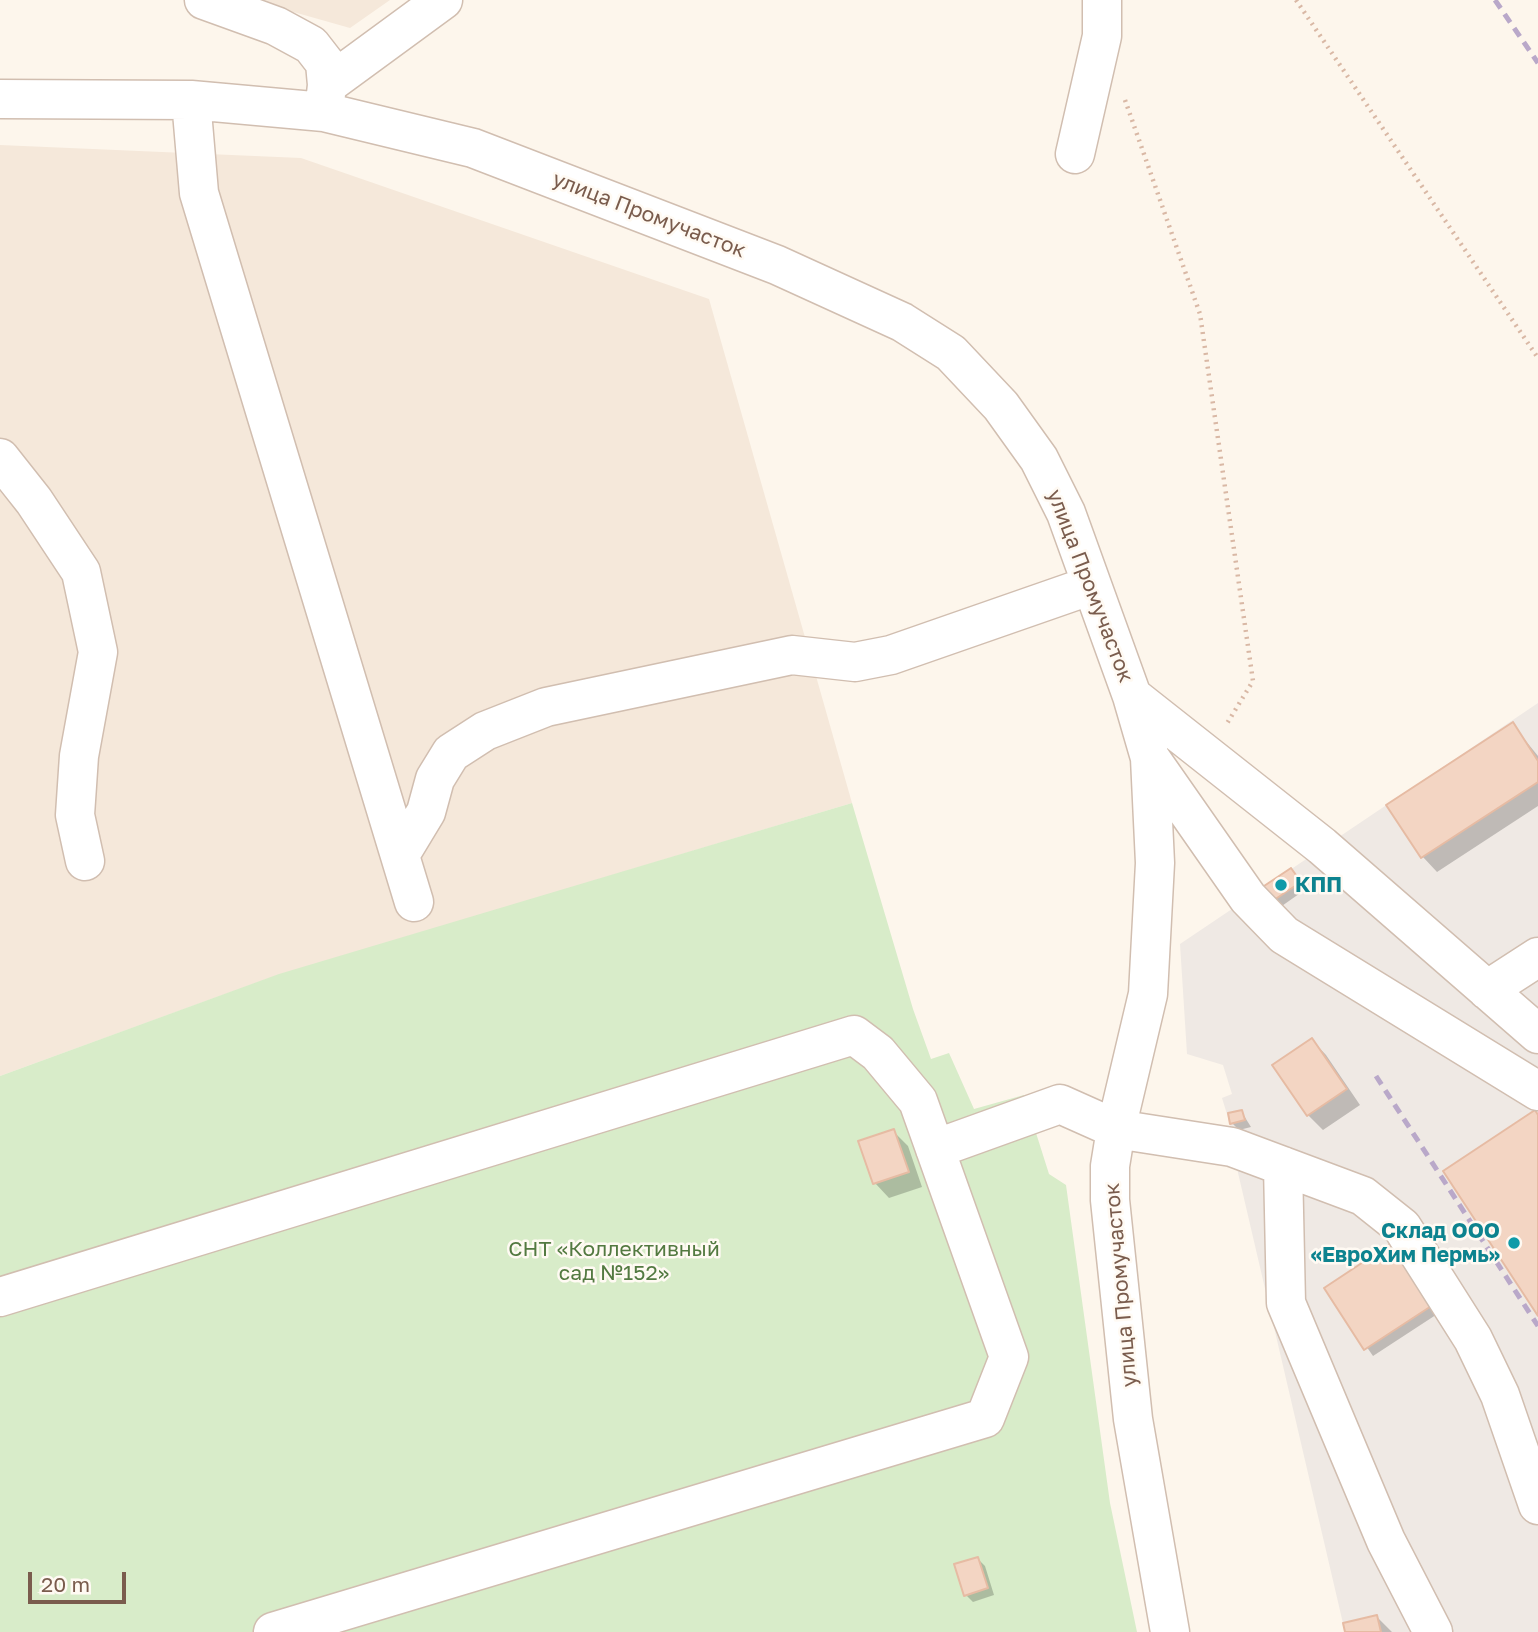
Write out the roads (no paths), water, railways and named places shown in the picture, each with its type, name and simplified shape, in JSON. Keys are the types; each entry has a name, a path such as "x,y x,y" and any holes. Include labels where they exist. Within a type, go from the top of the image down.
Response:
{"street":[{"path":"204,0 276,26 311,45 325,63 326,98"},
{"path":"326,98 443,0"},
{"path":"1075,154 1102,36 1102,0"},
{"name":"улица Промучасток","path":"0,99 326,98 473,148 777,265 902,322 951,353 1002,406 1040,459 1066,513 1132,696 1150,758 1155,851 1147,994 1116,1129 1110,1166 1110,1200 1133,1419 1170,1632"},
{"path":"191,100 199,193 414,902"},
{"path":"0,458 34,501 81,572 98,652 79,756 75,814 85,861"},
{"path":"400,855 426,812 435,779 452,753 485,731 546,707 792,655 855,662 891,656 1092,585"},
{"path":"1132,696 1322,846 1538,1034"},
{"path":"1150,758 1248,898 1284,935 1538,1091"},
{"path":"1488,990 1538,957"},
{"path":"0,1297 853,1035 878,1054 918,1101 1009,1357 985,1418 273,1632"},
{"path":"935,1149 1060,1104 1116,1129 1232,1147 1363,1196 1402,1227 1477,1348 1504,1406 1538,1505"},
{"path":"1283,1166 1286,1303 1386,1541 1433,1632"}],"railway":[{"path":"1495,0 1538,63"},
{"path":"1376,1076 1538,1326"}],"place":[{"name":"КПП","path":"1281,885"},
{"name":"Склад ООО «ЕвроХим Пермь»","path":"1514,1243"}],"park label":[{"name":"СНТ «Коллективный сад №152»","path":"614,1261"}]}
